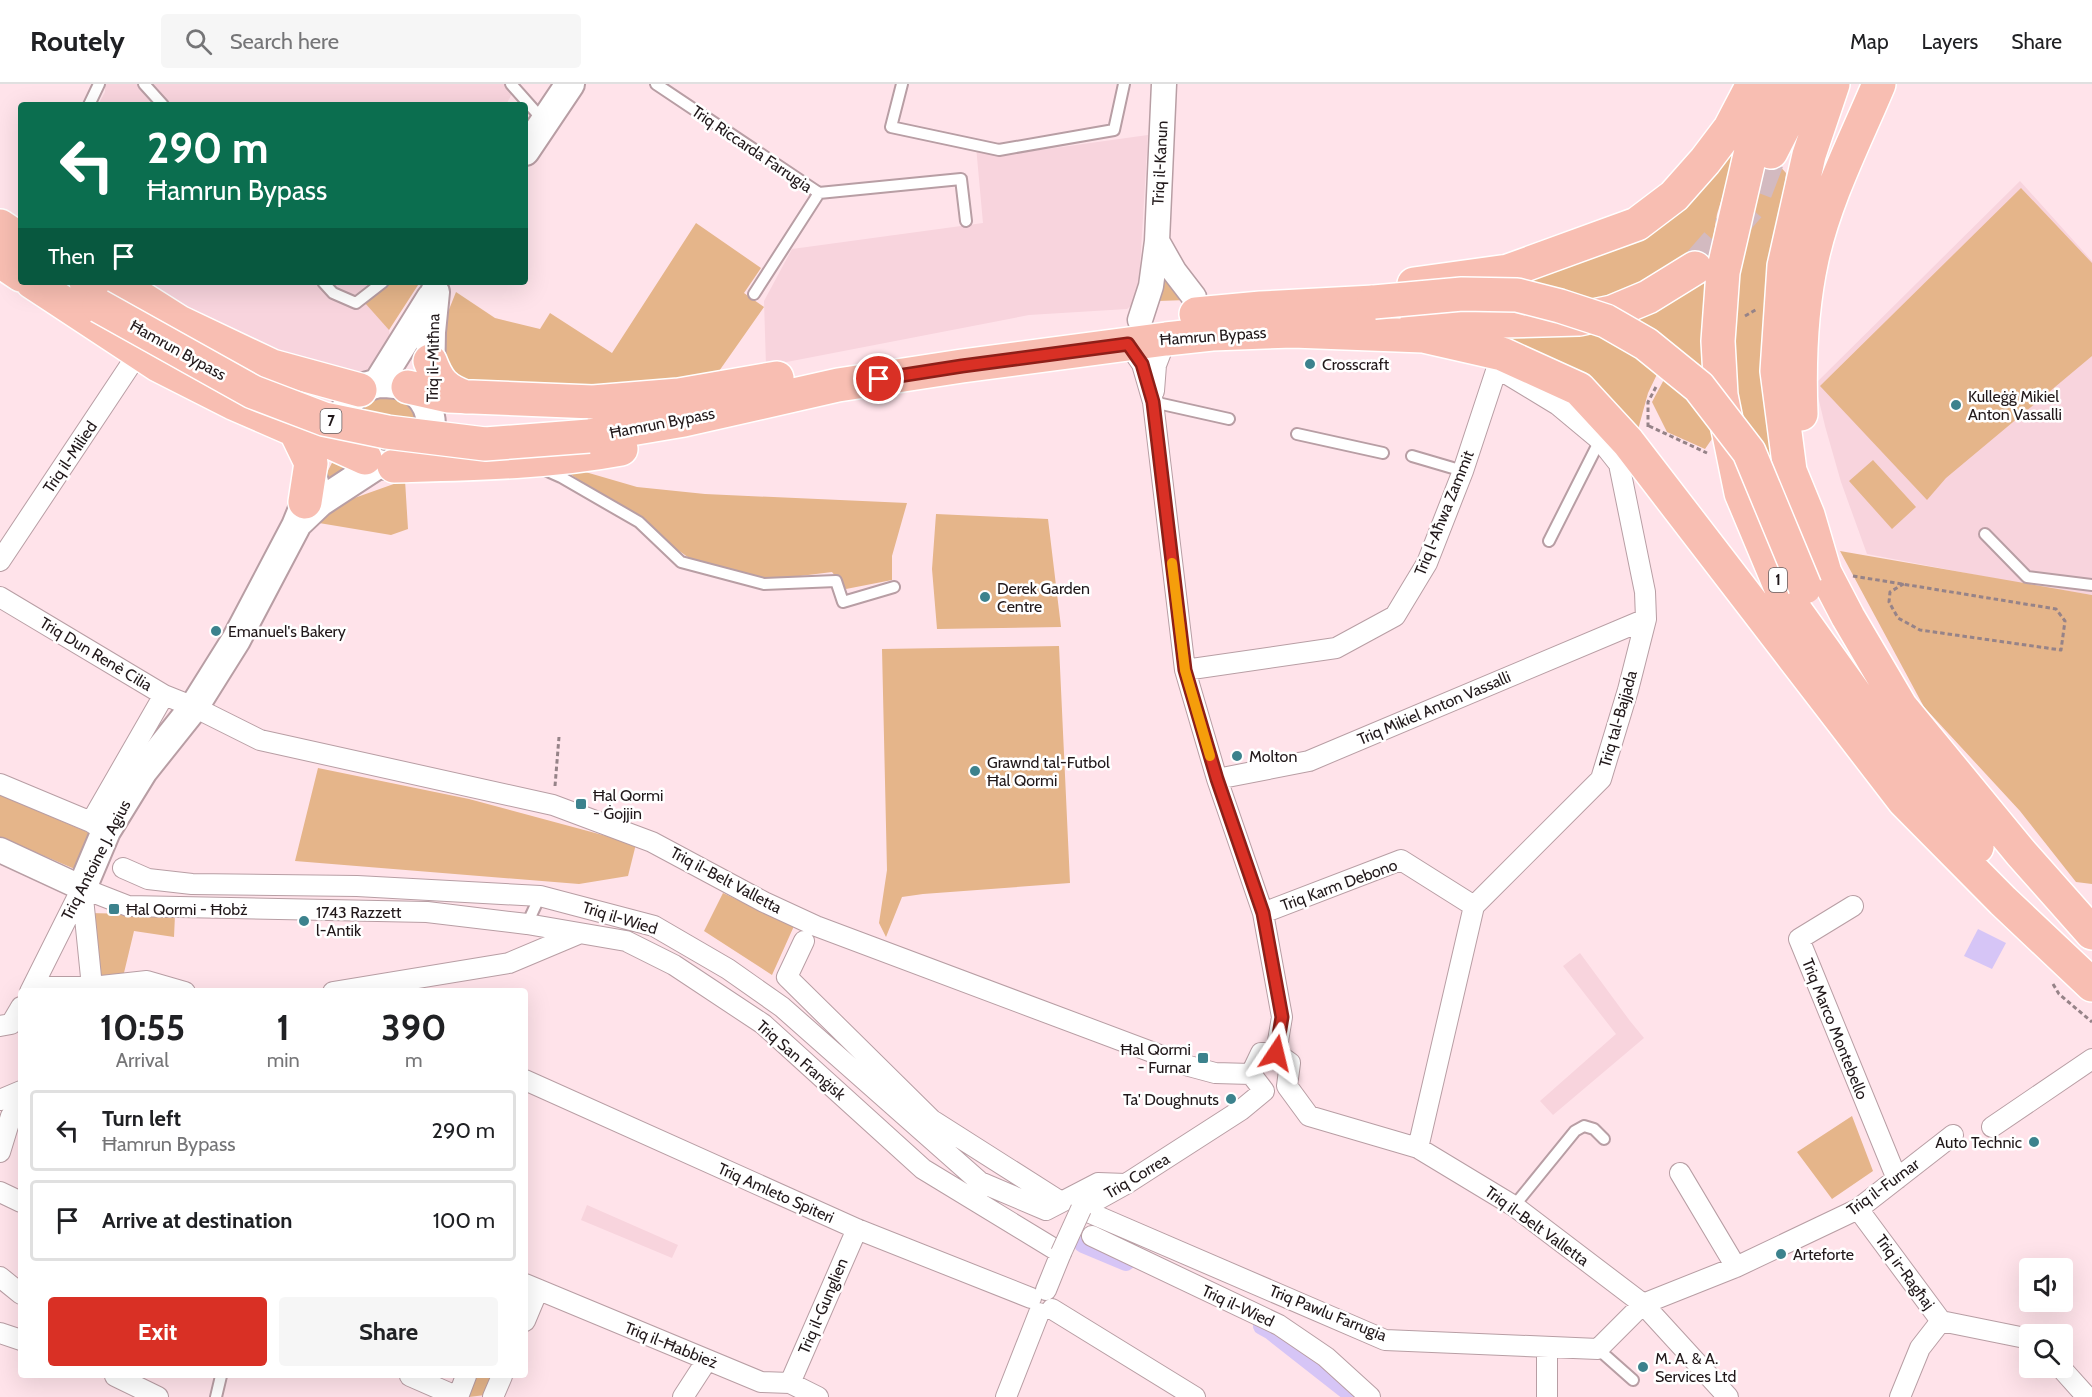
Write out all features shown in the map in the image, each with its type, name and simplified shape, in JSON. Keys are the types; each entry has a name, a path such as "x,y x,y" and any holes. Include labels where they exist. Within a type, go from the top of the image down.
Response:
{"highway":[{"path":"1261,308 1508,271 1637,224 1674,196 1704,161 1730,128 1753,84"},
{"name":"1","path":"1775,84 1753,142 1723,272 1718,341 1721,396 1741,493 1783,593 1829,658 1898,754 2092,984"},
{"path":"1771,152 1806,84"},
{"path":"1808,515 1790,471 1777,371 1784,266 1809,155 1833,84"},
{"path":"1815,580 1802,442 1799,380 1804,312 1812,259 1827,208 1878,84"},
{"path":"0,209 18,220"},
{"path":"0,226 18,238"},
{"path":"0,242 18,253"},
{"path":"0,261 18,273"},
{"path":"1293,330 1365,319 1502,321 1579,319 1612,312 1648,297 1695,268"},
{"path":"37,285 158,365 233,403 379,463 535,459 592,454 688,436 838,376"},
{"name":"Ħamrun Bypass","path":"75,285 101,291 258,381 326,404 390,420 486,429 589,429 838,376 962,366 1261,308"},
{"path":"101,291 179,322 272,366 397,393 436,378 449,391 466,398 593,402 679,395 838,376"},
{"path":"1261,308 1374,302 1462,294 1517,295 1606,321 1646,344 1699,387 1749,452 1815,580 1853,673 1881,714 1962,807 2021,853 2092,933"},
{"path":"1293,330 1423,336 1502,354 1579,389 1628,442 1904,801 2003,901 2092,984"},
{"name":"Ħamrun Bypass","path":"1134,332 1166,339 1293,330"},
{"path":"1212,334 1288,342 1411,344 1497,368"},
{"path":"295,430 311,463 301,514"}],"main road":[{"path":"528,146 562,87"},
{"name":"Triq il-Mitħna","path":"194,707 236,640 301,514 332,443 397,393 438,287"},
{"name":"Triq il-Mitħna","path":"397,393 438,287"},
{"path":"379,463 348,445 343,429 397,393"},
{"name":"Triq il-Mitħna","path":"301,514 379,463 409,462 421,453 429,439 397,393"},
{"name":"Triq Antoine J. Agius","path":"82,888 99,827 194,707"}],"street":[{"name":"Triq il-Kanun","path":"1134,332 1151,286 1157,241 1164,84"},
{"path":"1157,241 1174,271 1194,297"},
{"path":"1134,332 1153,402 1185,670 1217,779 1263,913 1282,1017 1276,1053"},
{"path":"1153,402 1156,366 1166,339"},
{"name":"Triq il-Milied","path":"0,561 139,352"},
{"name":"Triq tal-Bajjada","path":"1474,906 1601,779 1628,690 1646,619 1645,592 1619,464 1600,440 1558,405 1497,368"},
{"name":"Triq l-Aħwa Zammit","path":"1185,670 1336,648 1395,616 1427,563 1463,471 1497,368"},
{"name":"Triq Dun Renè Cilia","path":"0,597 164,694 194,707"},
{"name":"Triq Mikiel Anton Vassalli","path":"1217,779 1309,761 1646,619"},
{"name":"Triq Antoine J. Agius","path":"99,827 164,694"},
{"name":"Triq il-Belt Valletta","path":"194,707 260,740 553,805 652,842 764,902 816,926 1189,1066 1215,1073 1251,1074"},
{"path":"0,784 99,827"},
{"name":"Triq il-Wied","path":"0,850 82,888 128,906 427,912 521,923 578,934"},
{"name":"Triq Karm Debono","path":"1263,913 1401,860 1474,906"},
{"name":"Triq il-Wied","path":"123,868 148,879 192,884 357,886 540,896 654,926 728,969 782,1007 980,1182 1046,1210 1098,1183 1126,1184"},
{"path":"82,888 94,988"},
{"name":"Triq Antoine J. Agius","path":"32,988 82,888"},
{"path":"1418,1148 1474,906"},
{"name":"Triq Marco Montebello","path":"1853,906 1799,939 1896,1179"},
{"path":"518,959 522,942 521,923"},
{"path":"357,988 509,963 578,934"},
{"name":"Triq San Franġisk","path":"578,934 626,941 674,965 763,1024 923,1169 1060,1253"},
{"path":"804,941 787,978 932,1120 1061,1202"},
{"path":"101,988 147,981 171,988"},
{"path":"1261,1053 1276,1053 1290,1063 1287,1086 1276,1090 1264,1091 1251,1074 1261,1053"},
{"path":"1992,1127 2092,1059"},
{"name":"Triq Amleto Spiteri","path":"528,1081 856,1229 1042,1302 1175,1391 1195,1397"},
{"name":"Triq il-Belt Valletta","path":"1287,1086 1309,1116 1418,1148 1514,1206 1643,1304 1728,1397"},
{"name":"Triq Correa","path":"1081,1209 1126,1184 1241,1110 1264,1091"},
{"path":"0,1100 18,1092"},
{"path":"0,1152 11,1116 18,1107"},
{"name":"Triq il-Furnar","path":"1643,1304 1736,1267 1858,1209 1953,1135"},
{"path":"1680,1173 1736,1267"},
{"path":"0,1192 18,1201"},
{"path":"1006,1397 1060,1253 1081,1209"},
{"name":"Triq Pawlu Farrugia","path":"1081,1209 1385,1340 1598,1349"},
{"name":"Triq ir-Ragħaj","path":"1858,1209 1941,1321 2019,1337"},
{"name":"Triq il-Gunglien","path":"790,1383 856,1229"},
{"name":"Triq il-Wied","path":"1092,1236 1279,1325 1326,1357 1370,1397"},
{"path":"0,1277 18,1292"},
{"path":"528,1304 531,1287"},
{"name":"Triq il-Ħabbież","path":"531,1287 761,1382 790,1383 818,1397"},
{"path":"1598,1349 1643,1304"},
{"path":"1900,1397 1920,1348 1941,1321"},
{"path":"0,1333 18,1339"},
{"path":"1547,1347 1547,1397"},
{"path":"683,1397 707,1360"},
{"path":"119,1378 158,1397"},
{"path":"415,1378 458,1397 465,1378"},
{"path":"493,1397 501,1378"},
{"path":"2070,1378 2088,1397"}],"lane":[{"path":"90,102 99,84"},
{"path":"144,84 160,102"},
{"path":"511,84 527,102"},
{"name":"Triq Riccarda Farrugia","path":"656,84 819,193 961,179 966,221"},
{"path":"902,84 891,127 999,150 1114,130 1124,84"},
{"path":"528,103 544,121"},
{"name":"Triq Riccarda Farrugia","path":"754,294 819,193"},
{"path":"326,285 333,293 356,303 379,285"},
{"path":"1153,402 1229,418"},
{"path":"1297,434 1383,453"},
{"path":"1549,541 1600,440"},
{"path":"1412,456 1463,471"},
{"path":"535,459 535,466 561,477 639,522 681,562 764,584 836,581 843,602 894,588"},
{"path":"1985,534 2027,578 2092,585"},
{"path":"521,923 540,896"},
{"path":"1514,1206 1575,1131 1584,1126 1593,1129 1604,1139"},
{"path":"1598,1349 1633,1380"},
{"path":"216,1397 221,1378"}],"path":[{"path":"1738,320 1764,305"},
{"path":"1649,426 1708,453"},
{"path":"1815,580 1861,576 2056,609 2065,621 2061,650 1920,630 1898,618 1889,602 1890,592 1905,584"},
{"path":"553,805 559,737"}],"shaded area":[{"path":"105,84 517,84 508,102 100,102 105,92"},
{"path":"1762,86 1736,153 1717,214 1708,269 1712,383 1508,284 1627,237"},
{"path":"1148,135 1138,300 1127,309 1029,315 766,366 764,301 792,249 983,223 976,146 1003,155"},
{"path":"1762,146 1786,173 1770,301 1785,503 1734,410 1732,274"},
{"name":"Kulleġġ Mikiel Anton Vassalli","path":"2020,181 2092,261 2092,595 1867,554 1841,482 1815,384"},
{"path":"2021,188 2092,263 2092,356 1946,478 1927,500 1820,386"},
{"path":"696,223 761,268 744,293 764,307 717,374 719,384 479,392 443,365 446,317 456,292 495,318 540,329 550,313 612,353"},
{"path":"1158,265 1187,300 1158,301"},
{"path":"142,285 412,285 389,330 390,339 362,382 267,360"},
{"path":"386,285 418,285 389,330 365,303"},
{"path":"1600,328 1660,368 1648,393 1636,437 1454,329"},
{"path":"1668,372 1712,417 1714,436 1705,449 1667,432 1652,402"},
{"path":"403,395 416,412 417,424 400,450 380,453 354,415 364,397"},
{"path":"335,457 359,466 314,498"},
{"path":"1873,460 1916,507 1892,529 1849,481"},
{"path":"582,471 637,487 705,494 907,503 892,556 892,580 846,589 832,572 776,579 725,572 692,560 569,473"},
{"path":"405,480 408,529 391,535 319,523 329,510 346,501"},
{"path":"936,514 1048,519 1061,627 937,629 932,569"},
{"path":"1840,551 2092,595 2092,884 2076,882 2020,811 1924,707"},
{"name":"Grawnd tal-Futbol Ħal Qormi","path":"1059,646 1070,883 902,897 886,937 879,923 887,870 882,649"},
{"path":"318,768 469,799 636,844 628,876 579,884 295,861"},
{"path":"0,795 92,834 77,870 0,837"},
{"path":"723,893 794,926 772,975 704,931"},
{"path":"89,913 175,915 174,937 134,931 123,977 95,980"},
{"path":"1978,929 2006,943 1992,969 1964,956"},
{"path":"1580,953 1644,1038 1553,1115 1540,1101 1616,1034 1563,966"},
{"path":"1852,1116 1873,1171 1832,1199 1797,1152"},
{"path":"587,1205 678,1245 672,1258 581,1220"},
{"path":"473,1378 492,1378 485,1395 469,1397 467,1394"}],"waterway":[{"path":"1083,1244 1126,1262"},
{"path":"1262,1326 1355,1397"}],"tunnel":[{"path":"1695,268 1751,204 1771,152"}],"slow traffic":[{"path":"1172,563 1185,670 1210,756"}],"place":[{"name":"Crosscraft","path":"1310,364"},
{"name":"Kulleġġ Mikiel Anton Vassalli","path":"1956,405"},
{"name":"Derek Garden Centre","path":"985,597"},
{"name":"Emanuel's Bakery","path":"216,631"},
{"name":"Molton","path":"1237,756"},
{"name":"Grawnd tal-Futbol Ħal Qormi","path":"975,771"},
{"name":"Ħal Qormi - Ġojjin","path":"581,804"},
{"name":"Ħal Qormi - Ħobż","path":"114,909"},
{"name":"1743 Razzett l-Antik","path":"304,921"},
{"name":"Ħal Qormi - Furnar","path":"1203,1058"},
{"name":"Ta' Doughnuts","path":"1231,1099"},
{"name":"Auto Technic","path":"2034,1142"},
{"name":"Arteforte","path":"1781,1254"},
{"name":"M. A. & A. Services Ltd","path":"1643,1367"}],"route":[{"path":"879,379 1128,344 1142,364 1153,402 1185,670 1217,779 1263,913 1282,1017 1276,1053"}]}
